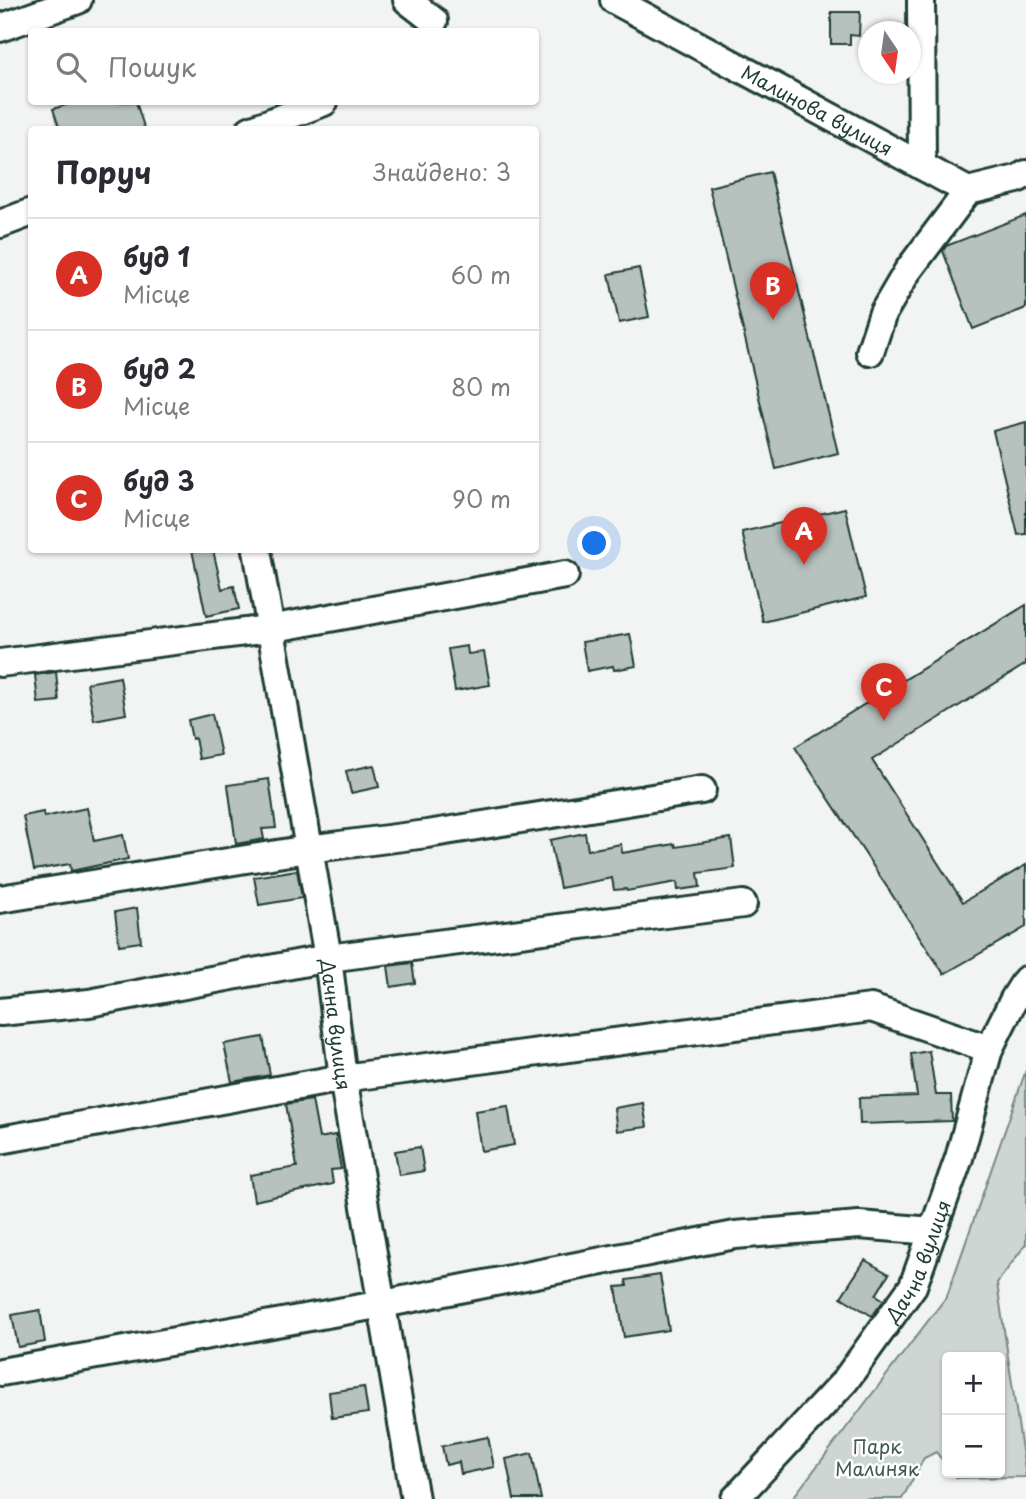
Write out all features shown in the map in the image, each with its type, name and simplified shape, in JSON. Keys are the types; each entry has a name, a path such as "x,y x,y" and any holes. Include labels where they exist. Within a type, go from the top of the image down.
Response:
{"street":[{"path":"0,28 78,0"},
{"path":"407,0 435,17"},
{"name":"Малинова вулиця","path":"614,0 968,191"},
{"path":"921,0 922,166"},
{"path":"261,126 316,105"},
{"path":"870,352 883,313 907,272 968,191 1017,179 1026,174"},
{"path":"0,224 28,214"},
{"name":"Дачна вулиця","path":"257,553 328,958 343,1078 415,1499"},
{"path":"0,663 269,629 565,575"},
{"path":"0,899 308,849 427,834 702,790"},
{"path":"0,1012 89,1003 328,958 743,904"},
{"name":"Дачна вулиця","path":"735,1499 845,1381 913,1286 959,1158 989,1049 1026,981"},
{"path":"0,1139 343,1078 871,1008 989,1049"},
{"path":"1,1372 383,1304 735,1235 859,1225 933,1231"}],"green space":[{"name":"Парк Малиняк","path":"1026,1070 1026,1244 997,1283 1026,1477 1005,1477 1005,1352 942,1352 942,1460 936,1452 924,1458 902,1499 792,1499 947,1296"}],"building":[{"path":"831,12 860,12 858,36 850,35 850,44 831,44"},
{"path":"66,105 137,105 144,126 59,126 53,109"},
{"path":"770,172 838,453 776,469 709,187"},
{"path":"1026,215 1026,308 973,329 943,251 946,246"},
{"path":"639,268 649,317 619,323 609,274"},
{"path":"1026,422 1026,534 1018,535 993,431"},
{"path":"845,508 866,597 763,622 742,532"},
{"path":"193,553 214,553 222,589 234,586 239,609 206,616"},
{"path":"1026,605 1026,664 872,760 963,902 1026,865 1026,927 944,974 795,747"},
{"path":"630,634 636,666 614,670 613,666 587,671 582,642"},
{"path":"467,646 468,654 484,652 490,685 455,691 448,649"},
{"path":"56,672 59,701 38,703 35,675"},
{"path":"120,677 126,714 94,720 87,683"},
{"path":"212,714 221,755 199,759 188,720"},
{"path":"374,765 379,787 351,793 346,771"},
{"path":"269,779 276,828 262,829 264,839 236,844 228,785"},
{"path":"87,808 94,841 123,835 128,859 71,871 70,864 34,870 23,816 43,812 44,817"},
{"path":"585,833 588,850 621,844 622,853 731,838 735,868 698,873 700,887 678,890 677,882 627,891 614,890 612,878 560,888 550,840"},
{"path":"297,870 302,898 259,905 254,877"},
{"path":"137,908 141,942 119,945 115,912"},
{"path":"412,963 415,983 391,987 388,966"},
{"path":"263,1037 270,1075 232,1082 224,1044"},
{"path":"929,1051 936,1095 951,1095 952,1121 860,1124 859,1098 917,1096 911,1054"},
{"path":"312,1100 319,1138 335,1135 341,1169 331,1170 333,1184 254,1201 250,1175 297,1167 286,1104"},
{"path":"643,1103 647,1127 617,1131 614,1108"},
{"path":"508,1106 514,1145 481,1151 475,1111"},
{"path":"420,1147 424,1171 399,1175 395,1151"},
{"path":"865,1260 889,1274 876,1295 884,1300 872,1316 841,1297"},
{"path":"660,1275 669,1330 624,1337 616,1287 627,1286 626,1280"},
{"path":"40,1310 45,1342 18,1347 12,1315"},
{"path":"364,1387 368,1413 332,1418 329,1392"},
{"path":"488,1437 494,1467 461,1474 459,1462 446,1465 442,1446"},
{"path":"532,1453 541,1499 514,1499 506,1459"}],"place":[{"name":"буд 2","path":"773,320"},
{"name":"буд 1","path":"804,565"},
{"name":"буд 3","path":"884,721"}]}
